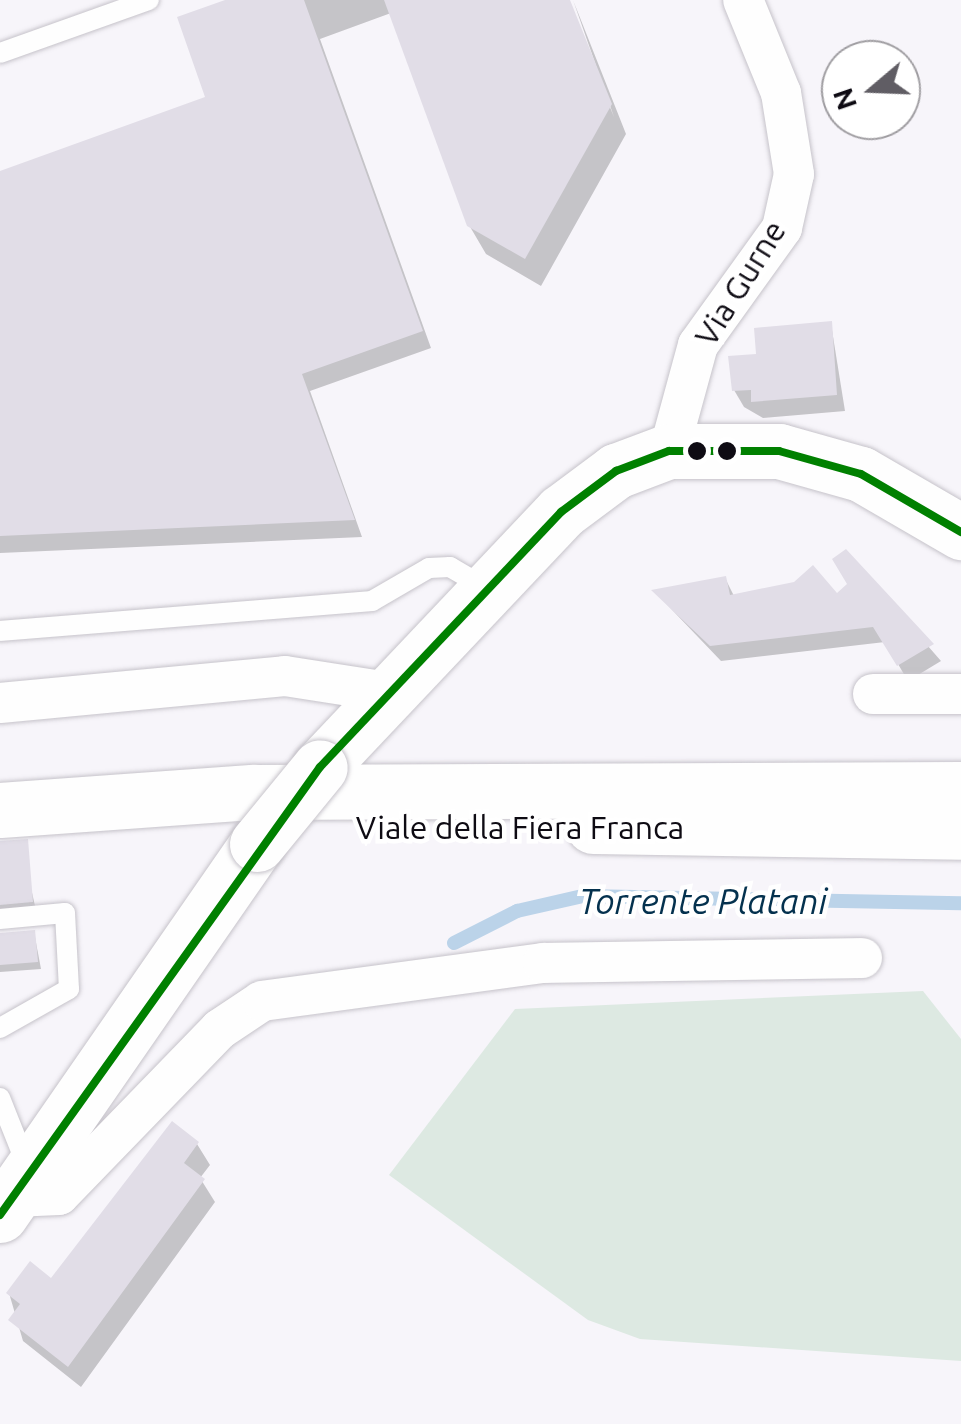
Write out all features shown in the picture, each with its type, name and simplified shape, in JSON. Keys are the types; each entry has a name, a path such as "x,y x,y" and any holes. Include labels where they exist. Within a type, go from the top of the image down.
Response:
{"main road":[{"path":"14,1196 258,844 320,767 561,512 616,471 669,451 778,450 861,474 961,532"},
{"name":"Viale della Fiera Franca","path":"0,810 254,792 961,789"},
{"name":"Viale della Fiera Franca","path":"81,803 251,826 961,832"}],"street":[{"name":"Via Gurne","path":"669,451 698,345 782,228 794,174 781,94 744,0"},
{"path":"0,703 285,676 388,692"},
{"path":"873,694 961,694"},
{"path":"14,1196 59,1195 220,1030 262,1001 542,963 862,958"}],"lane":[{"path":"0,52 150,0"},
{"path":"0,631 372,601 430,568 450,568 488,589"},
{"path":"0,919 65,913 68,988 0,1028"},
{"path":"0,1098 14,1196"}],"shaded area":[{"path":"923,991 961,1039 961,1361 640,1339 588,1320 389,1175 515,1009"}],"building":[{"path":"225,0 304,0 423,331 302,374 355,520 0,536 0,171 205,97 177,17"},
{"path":"384,0 570,0 612,104 525,259 467,226"},
{"path":"832,321 837,395 751,402 751,390 732,391 728,356 756,354 754,328"},
{"path":"846,549 934,644 897,666 873,627 710,646 651,590 726,576 730,595 794,582 813,565 837,593 847,584 832,559"},
{"path":"28,839 33,902 0,905 0,841"},
{"path":"35,930 38,962 0,965 0,933"},
{"path":"172,1121 199,1142 184,1163 205,1179 68,1367 8,1320 20,1304 6,1293 30,1261 51,1278"}],"waterway":[{"name":"Torrente Platani","path":"454,943 517,911 583,896 961,903"}],"transit line":[{"path":"0,1215 320,767 561,512 616,471 669,451 779,451 861,474 961,532"}]}
